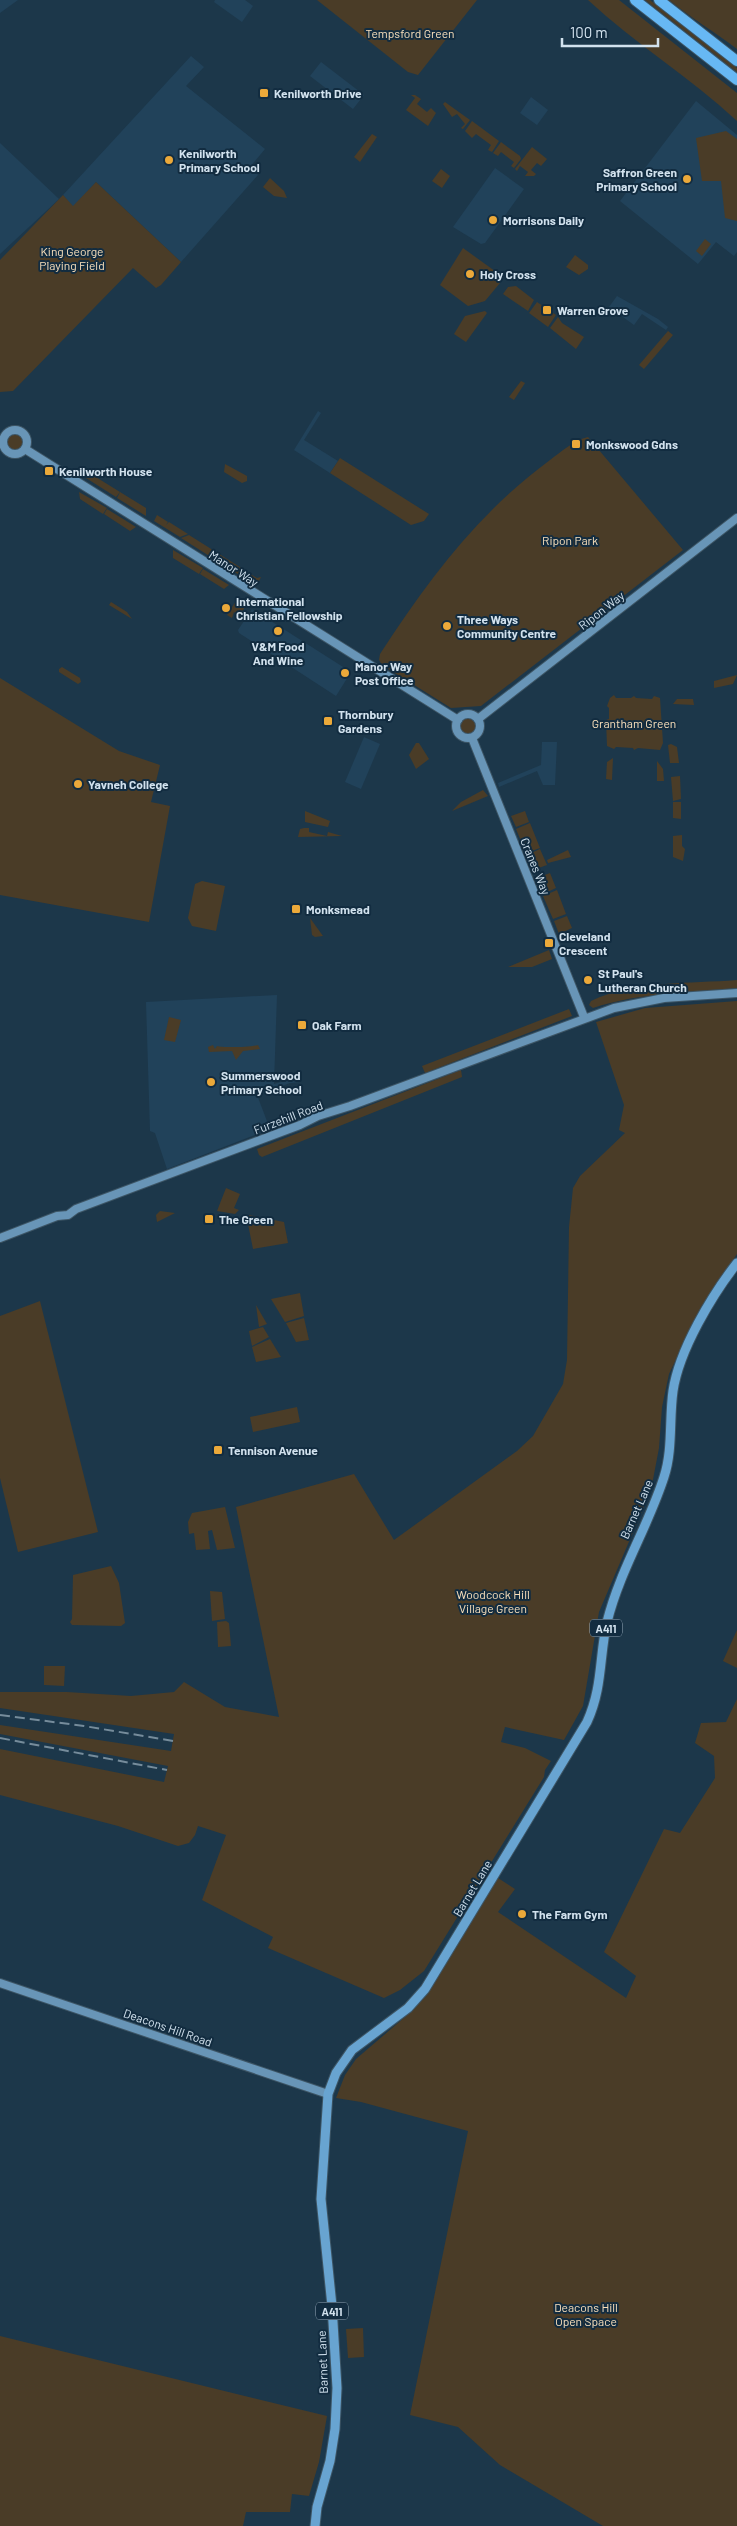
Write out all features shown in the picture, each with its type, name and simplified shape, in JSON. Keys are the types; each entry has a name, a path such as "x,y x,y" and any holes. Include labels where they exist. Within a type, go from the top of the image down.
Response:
{"highway":[{"path":"635,0 737,80"},
{"path":"659,0 737,61"}],"main road":[{"name":"Barnet Lane","path":"315,2526 317,2507 330,2461 335,2429 337,2388 321,2199 322,2156 328,2094 340,2066 352,2050 408,2008 425,1989 588,1722 598,1694 602,1644 613,1602 632,1551 665,1475 669,1453 673,1393 682,1356 737,1263"}],"street":[{"path":"10,431 21,432 26,438 25,449 15,455 8,453 3,447 2,436 10,431"},
{"name":"Manor Way","path":"25,449 458,720"},
{"name":"Ripon Way","path":"478,719 737,518"},
{"path":"468,714 478,719 480,730 472,738 464,738 458,734 456,727 458,720 468,714"},
{"name":"Cranes Way","path":"472,738 584,1017"},
{"name":"Furzehill Road","path":"0,1238 58,1216 68,1215 76,1209 300,1125 318,1116 342,1109 584,1017 634,1003 737,993"},
{"name":"Deacons Hill Road","path":"0,1983 328,2094"}],"shaded area":[{"path":"0,0 18,0 0,13"},
{"path":"215,0 245,0 253,6 242,22 214,2"},
{"name":"Kenilworth Primary School","path":"191,56 204,67 186,86 265,149 250,167 258,175 181,262 96,182 73,207 63,195"},
{"path":"321,62 364,95 353,109 310,76"},
{"path":"531,97 548,110 537,125 520,113"},
{"name":"Saffron Green Primary School","path":"696,101 737,135 737,252 734,256 716,242 698,264 620,201"},
{"path":"0,143 59,199 0,254"},
{"path":"495,168 524,189 485,243 481,244 453,227"},
{"path":"617,296 658,319 668,327 666,330 642,314 634,325 609,307"},
{"path":"318,411 321,413 304,440 338,461 330,473 294,450"},
{"path":"252,609 351,672 336,696 239,633 238,630"},
{"path":"364,737 380,744 361,789 345,782"},
{"path":"542,742 557,742 555,785 543,785 537,771 499,787 498,783 541,765"},
{"name":"Summerswood Primary School","path":"277,995 274,1084 301,1079 301,1082 290,1083 257,1095 270,1129 167,1169 155,1133 150,1131 146,1002"}],"green space":[{"name":"Tempsford Green","path":"317,0 477,0 418,75 408,72"},
{"path":"588,0 619,0 737,93 737,121 624,31"},
{"path":"645,0 650,0 737,68 737,72"},
{"path":"669,0 737,0 737,49 686,13"},
{"path":"411,95 421,99 417,104 427,112 431,108 436,113 428,126 406,110 415,98"},
{"path":"445,102 470,120 463,129 461,128 465,124 457,114 452,117 443,104"},
{"path":"472,121 499,141 492,152 488,150 491,145 476,134 472,138 465,131"},
{"path":"726,131 737,139 737,221 725,218 721,181 702,181 696,138"},
{"path":"372,134 377,137 360,162 354,157"},
{"path":"501,142 520,156 521,159 514,168 511,166 514,162 501,152 498,156 493,153"},
{"path":"532,147 547,159 541,166 537,163 531,170 536,174 534,176 525,176 528,172 520,166 517,171 515,169"},
{"path":"441,169 450,176 442,188 432,181"},
{"path":"270,178 284,191 287,198 274,196 263,187"},
{"name":"King George Playing Field","path":"96,182 181,262 161,285 156,288 133,268 13,391 0,392 0,260 63,195 73,206"},
{"path":"705,239 711,244 702,256 696,251"},
{"path":"463,248 499,274 500,283 485,301 468,306 440,285"},
{"path":"575,255 588,265 588,269 579,275 566,267"},
{"path":"516,286 534,300 528,311 503,294 508,287"},
{"path":"537,302 556,315 548,327 529,313"},
{"path":"485,311 487,313 466,342 454,334 465,316"},
{"path":"558,317 562,323 584,337 576,349 550,328"},
{"path":"668,331 673,335 644,369 639,365"},
{"path":"521,381 525,383 514,400 509,397"},
{"path":"14,433 20,436 23,442 20,448 14,451 8,448 5,442 8,436"},
{"name":"Ripon Park","path":"588,437 683,550 481,706 451,708 382,665 379,660 380,654 398,626 436,574 477,525 524,481 568,447"},
{"path":"340,458 429,514 424,521 411,525 330,473"},
{"path":"225,464 247,476 247,481 242,483 224,472"},
{"path":"91,474 120,492 116,497 86,478"},
{"path":"79,492 107,508 103,514 80,499"},
{"path":"120,492 146,508 146,516 117,498"},
{"path":"107,509 136,527 130,531 104,514"},
{"path":"157,515 168,522 166,525 169,522 188,534 180,537 154,521"},
{"path":"189,535 243,569 244,578 181,538"},
{"path":"173,550 203,568 199,574 173,558"},
{"path":"203,569 229,585 224,589 200,574"},
{"path":"244,570 257,578 261,577 257,585 245,578"},
{"path":"236,601 245,607 239,616 234,612 232,618 227,615"},
{"path":"111,602 127,612 132,619 109,605"},
{"path":"62,667 80,678 81,682 78,684 59,672 59,669"},
{"path":"737,675 733,684 714,688 714,681"},
{"name":"Yavneh College","path":"0,678 119,751 160,765 151,802 170,806 149,922 0,895"},
{"name":"Grantham Green","path":"614,695 616,698 631,698 634,696 636,698 652,699 654,696 660,698 663,743 660,750 638,748 634,750 633,748 616,747 614,749 607,746 606,720 609,719 609,708 607,706 610,698"},
{"path":"677,699 693,699 694,705 673,704"},
{"path":"467,718 473,721 476,727 473,733 467,736 461,733 458,727 461,721"},
{"path":"416,743 419,743 429,759 416,769 409,755"},
{"path":"671,744 677,747 679,763 670,763 668,745"},
{"path":"613,758 612,780 606,779 607,762"},
{"path":"657,761 663,769 664,781 657,781"},
{"path":"680,776 681,799 673,801 671,777"},
{"path":"483,790 488,796 452,811 461,802"},
{"path":"673,802 681,802 681,819 673,818"},
{"path":"305,811 330,821 328,827 305,822"},
{"path":"525,811 529,822 516,827 511,816"},
{"path":"530,823 540,848 526,853 516,829"},
{"path":"309,828 309,832 327,836 328,832 342,836 298,837 300,829"},
{"path":"682,835 682,846 685,849 683,861 673,857 673,836"},
{"path":"540,849 547,865 533,870 527,855"},
{"path":"568,850 571,857 548,863 547,860"},
{"path":"550,873 556,888 543,894 537,878"},
{"path":"202,881 225,886 216,931 192,926 188,918 195,884"},
{"path":"557,890 566,914 553,919 543,896"},
{"path":"567,916 572,928 559,934 554,921"},
{"path":"310,918 323,936 315,937 312,935"},
{"path":"549,950 552,959 532,967 508,967"},
{"path":"737,980 737,988 646,996 593,1008 589,1005 591,1001 626,989 663,984"},
{"name":"Woodcock Hill Village Green","path":"737,1001 737,1254 701,1307 669,1374 662,1407 659,1448 651,1490 599,1612 583,1706 564,1740 505,1727 501,1742 525,1748 551,1761 545,1770 544,1777 424,1971 400,1990 384,1998 268,1948 273,1937 202,1900 226,1835 198,1826 195,1835 189,1843 178,1846 118,1826 0,1795 0,1749 164,1782 168,1766 0,1734 0,1725 171,1751 174,1734 0,1708 0,1692 67,1692 131,1696 174,1692 184,1682 225,1707 279,1717 236,1507 354,1474 394,1540 517,1451 533,1436 563,1384 567,1360 569,1227 573,1188 580,1176 625,1133 619,1130 624,1105 596,1022 645,1008"},
{"path":"569,1009 572,1016 425,1073 422,1066"},
{"path":"169,1017 181,1020 175,1042 164,1040"},
{"path":"213,1045 215,1049 217,1046 258,1045 260,1049 243,1051 236,1060 232,1051 209,1052 208,1047"},
{"path":"461,1070 462,1077 262,1157 259,1155 257,1149"},
{"path":"226,1188 240,1194 234,1208 239,1210 235,1214 217,1211"},
{"path":"160,1211 175,1213 157,1222 156,1215"},
{"path":"249,1215 284,1222 288,1243 253,1249 248,1224"},
{"path":"300,1293 304,1316 285,1322 271,1299"},
{"path":"40,1301 98,1532 18,1552 0,1478 0,1316"},
{"path":"256,1305 267,1324 259,1327"},
{"path":"304,1318 309,1340 296,1342 286,1323"},
{"path":"263,1327 269,1337 252,1346 249,1331"},
{"path":"270,1339 281,1357 256,1362 252,1347"},
{"path":"297,1407 300,1422 253,1432 250,1417"},
{"path":"225,1507 235,1548 217,1550 212,1530 208,1531 210,1549 196,1550 194,1533 189,1534 188,1522 192,1513"},
{"path":"111,1566 119,1583 125,1623 121,1626 72,1625 70,1622 72,1619 73,1575"},
{"path":"210,1591 222,1592 225,1619 212,1621"},
{"path":"226,1621 229,1623 231,1646 218,1647 217,1622"},
{"path":"737,1630 737,1668 723,1661"},
{"path":"44,1666 65,1666 64,1686 44,1685"},
{"name":"Deacons Hill Open Space","path":"737,1699 737,2526 603,2526 500,2465 458,2427 410,2415 468,2131 361,2102 336,2098 345,2075 356,2059 405,2017 427,1995 498,1878 515,1889 498,1912 626,1998 636,1976 604,1952 664,1829 680,1833 715,1778 714,1756 695,1743 701,1723 726,1722"},
{"path":"363,2328 364,2357 348,2358 346,2329"},
{"path":"0,2336 327,2416 319,2462 309,2496 292,2494 290,2512 246,2512 243,2526 0,2526"}],"railway":[{"path":"0,1715 84,1726 173,1741"},
{"path":"0,1738 167,1770"}],"place":[{"name":"Kenilworth Drive","path":"264,93"},
{"name":"Kenilworth Primary School","path":"169,160"},
{"name":"Saffron Green Primary School","path":"687,179"},
{"name":"Morrisons Daily","path":"493,220"},
{"name":"Holy Cross","path":"470,274"},
{"name":"Warren Grove","path":"547,310"},
{"name":"Monkswood Gdns","path":"576,444"},
{"name":"Kenilworth House","path":"49,471"},
{"name":"International Christian Fellowship","path":"226,608"},
{"name":"Three Ways Community Centre","path":"447,626"},
{"name":"V&M Food And Wine","path":"278,631"},
{"name":"Manor Way Post Office","path":"345,673"},
{"name":"Thornbury Gardens","path":"328,721"},
{"name":"Yavneh College","path":"78,784"},
{"name":"Monksmead","path":"296,909"},
{"name":"Cleveland Crescent","path":"549,943"},
{"name":"St Paul's Lutheran Church","path":"588,980"},
{"name":"Oak Farm","path":"302,1025"},
{"name":"Summerswood Primary School","path":"211,1082"},
{"name":"The Green","path":"209,1219"},
{"name":"Tennison Avenue","path":"218,1450"},
{"name":"The Farm Gym","path":"522,1914"}]}
